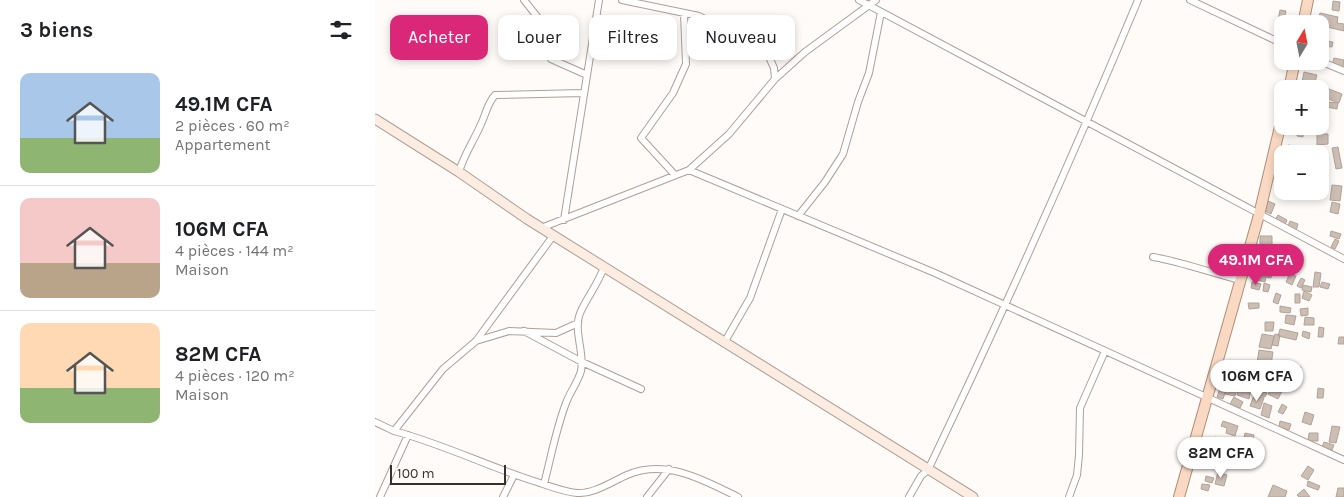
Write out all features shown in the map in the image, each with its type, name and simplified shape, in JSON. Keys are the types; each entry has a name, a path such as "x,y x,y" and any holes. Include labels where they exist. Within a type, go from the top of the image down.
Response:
{"main road":[{"path":"1305,15 1308,0"},
{"path":"375,119 459,172 553,236 973,497"},
{"path":"1179,497 1259,215 1278,135"}],"street":[{"path":"524,0 547,29 551,59 587,74"},
{"path":"564,220 599,0"},
{"path":"622,0 699,16 732,34 760,37 774,68 775,79"},
{"path":"859,0 1344,259"},
{"path":"541,228 689,170 729,134 775,79 805,52 876,0"},
{"path":"909,497 921,476 928,470 1006,307 1087,123 1138,0"},
{"path":"1190,0 1274,40"},
{"path":"798,216 825,182 843,154 857,102 869,73 881,12"},
{"path":"675,175 641,138 673,93 686,64 684,13"},
{"path":"1329,64 1344,71"},
{"path":"459,172 463,158 481,124 489,102 495,95 583,93"},
{"path":"689,170 926,269 1344,460"},
{"path":"724,343 750,298 782,209"},
{"path":"394,431 443,369 476,341 553,236"},
{"path":"1153,257 1174,260 1202,271 1240,280"},
{"path":"544,484 556,434 566,403 580,373 582,362 578,324 581,310 599,283 604,267"},
{"path":"476,341 509,331 556,333 578,324"},
{"path":"524,331 582,362 641,389"},
{"path":"1069,497 1077,475 1080,408 1105,351"},
{"path":"375,422 394,431 514,474 576,493 589,492 630,474 648,470 669,469 691,475 738,497"},
{"path":"380,497 408,435"},
{"path":"647,497 669,469"},
{"path":"503,497 514,474"}],"building":[{"path":"1333,1 1340,2 1339,11 1332,10"},
{"path":"1280,10 1286,11 1285,15 1279,15"},
{"path":"1329,15 1338,17 1337,23 1344,24 1344,31 1329,27"},
{"path":"1329,42 1333,42 1332,47 1329,47"},
{"path":"1334,58 1344,60 1343,67 1332,65"},
{"path":"1304,72 1317,75 1316,80 1302,80"},
{"path":"1329,89 1342,94 1339,103 1329,99"},
{"path":"1329,102 1338,103 1337,109 1329,107"},
{"path":"1317,135 1328,135 1328,144 1317,145"},
{"path":"1338,147 1342,168 1336,169 1332,148"},
{"path":"1332,185 1342,186 1340,201 1330,200"},
{"path":"1268,201 1275,204 1271,214 1263,210"},
{"path":"1332,202 1340,204 1338,214 1330,212"},
{"path":"1278,215 1287,220 1285,225 1275,220"},
{"path":"1290,221 1298,224 1296,231 1287,228"},
{"path":"1331,231 1341,234 1339,239 1330,236"},
{"path":"1260,236 1272,236 1272,245 1260,245"},
{"path":"1335,239 1339,241 1335,249 1331,247"},
{"path":"1269,263 1277,265 1275,273 1267,271"},
{"path":"1288,264 1297,266 1296,271 1287,270"},
{"path":"1259,271 1272,274 1271,278 1266,277 1265,282 1257,280"},
{"path":"1315,272 1321,273 1319,287 1313,287"},
{"path":"1290,273 1296,276 1292,285 1286,282"},
{"path":"1301,278 1305,280 1301,288 1297,286"},
{"path":"1252,282 1261,284 1259,290 1251,288"},
{"path":"1322,282 1330,284 1328,289 1320,287"},
{"path":"1264,283 1270,285 1268,292 1263,291"},
{"path":"1303,285 1312,287 1311,292 1302,290"},
{"path":"1304,291 1312,295 1309,301 1302,298"},
{"path":"1276,293 1281,295 1278,304 1273,302"},
{"path":"1295,294 1300,294 1300,303 1295,303"},
{"path":"1248,303 1259,303 1259,308 1249,309"},
{"path":"1280,306 1291,308 1290,313 1280,312"},
{"path":"1308,308 1308,315 1301,316 1300,309"},
{"path":"1286,315 1296,316 1294,325 1285,323"},
{"path":"1305,317 1314,318 1314,325 1304,325"},
{"path":"1265,322 1274,322 1273,331 1265,331"},
{"path":"1319,327 1324,328 1323,337 1318,337"},
{"path":"1280,329 1298,333 1296,340 1278,336"},
{"path":"1303,331 1310,333 1309,339 1302,336"},
{"path":"1262,334 1274,336 1271,349 1259,347"},
{"path":"1275,334 1280,335 1278,346 1272,345"},
{"path":"1339,337 1344,337 1344,344 1338,344"},
{"path":"1259,350 1273,352 1271,365 1257,363"},
{"path":"1289,364 1301,367 1299,373 1288,370"},
{"path":"1230,365 1240,366 1239,375 1229,373"},
{"path":"1251,368 1271,371 1270,382 1250,380"},
{"path":"1224,376 1230,378 1223,399 1217,397"},
{"path":"1229,378 1239,380 1235,396 1225,394"},
{"path":"1239,386 1251,389 1249,399 1237,395"},
{"path":"1273,386 1282,391 1278,399 1268,394"},
{"path":"1318,388 1324,389 1323,398 1317,398"},
{"path":"1256,389 1267,393 1265,397 1255,393"},
{"path":"1254,395 1264,398 1260,409 1250,406"},
{"path":"1234,397 1243,402 1240,408 1230,404"},
{"path":"1264,403 1272,406 1269,418 1261,415"},
{"path":"1282,404 1287,407 1283,414 1278,412"},
{"path":"1305,412 1314,415 1311,425 1302,422"},
{"path":"1223,421 1238,426 1235,436 1226,433 1227,428 1221,426"},
{"path":"1280,421 1291,424 1289,430 1279,427"},
{"path":"1332,426 1340,427 1336,443 1329,442"},
{"path":"1245,433 1254,435 1253,440 1244,438"},
{"path":"1309,433 1318,433 1318,441 1308,441"},
{"path":"1215,437 1226,441 1224,448 1212,445"},
{"path":"1238,441 1247,442 1246,451 1237,449"},
{"path":"1324,442 1334,445 1332,450 1322,447"},
{"path":"1224,451 1235,453 1234,462 1222,460"},
{"path":"1308,466 1314,470 1308,480 1301,476"},
{"path":"1218,472 1227,475 1224,486 1215,484"},
{"path":"1206,476 1214,478 1212,483 1205,481"},
{"path":"1308,481 1320,486 1318,490 1307,486"},
{"path":"1202,484 1210,485 1208,491 1201,489"},
{"path":"1273,485 1287,491 1285,497 1268,497"},
{"path":"1338,488 1344,488 1344,497 1336,497"},
{"path":"1304,489 1310,497 1299,497 1297,495"}]}
